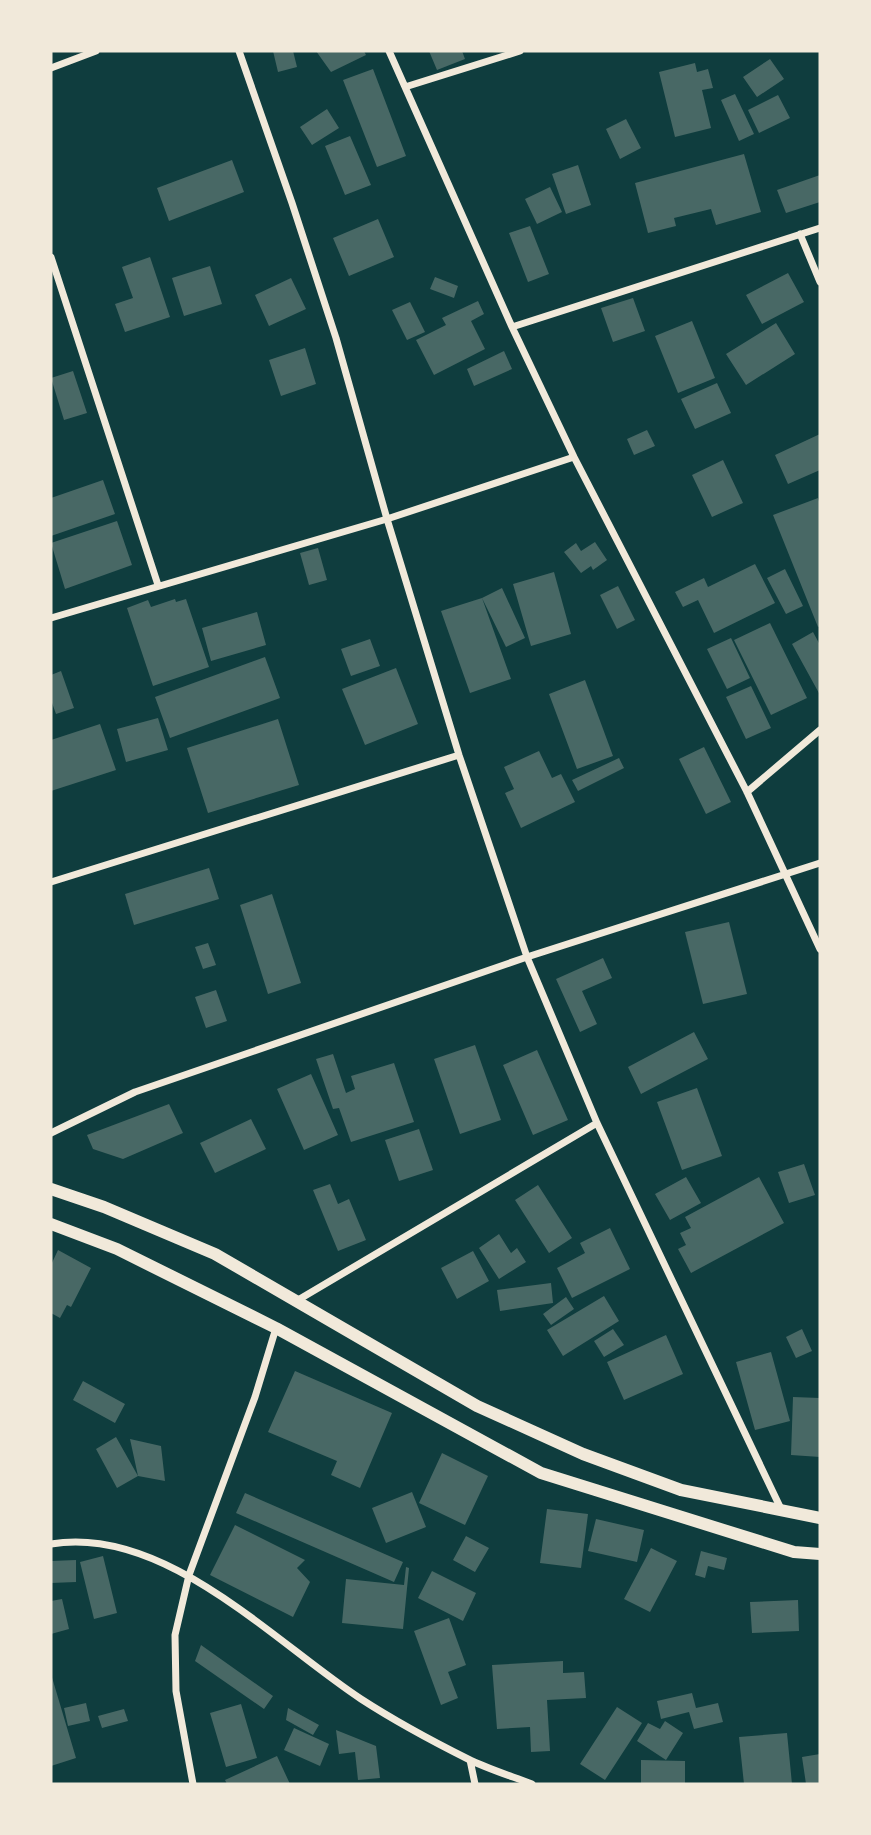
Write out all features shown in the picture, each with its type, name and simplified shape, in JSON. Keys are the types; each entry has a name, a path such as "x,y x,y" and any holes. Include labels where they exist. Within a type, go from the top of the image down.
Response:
{"street":[{"path":"51,68 96,51"},
{"path":"239,51 336,338 387,519 459,755 527,957 597,1123 782,1512"},
{"path":"389,51 574,457 747,792 820,949"},
{"path":"405,87 520,51"},
{"path":"513,327 820,228"},
{"path":"800,234 820,282"},
{"path":"51,257 158,585"},
{"path":"51,618 387,519 574,457"},
{"path":"747,792 820,730"},
{"path":"51,882 459,755"},
{"path":"51,1133 135,1092 527,957 820,863"},
{"path":"298,1300 597,1123"},
{"path":"51,1189 104,1207 215,1254 477,1406 583,1454 681,1490 820,1518"},
{"path":"51,1224 117,1249 276,1328 541,1473 794,1552 820,1555"},
{"path":"193,1784 176,1690 176,1635 189,1575 255,1397 276,1328"},
{"path":"51,1544 75,1540 127,1549 189,1575 362,1699 470,1760 532,1784"},
{"path":"470,1760 475,1784"}],"building":[{"path":"273,51 293,51 297,67 278,72"},
{"path":"316,51 364,51 366,55 331,72"},
{"path":"429,51 462,51 465,59 437,70"},
{"path":"770,59 784,79 757,97 743,77"},
{"path":"695,63 697,72 708,69 713,88 702,90 711,128 675,137 659,72"},
{"path":"373,69 406,156 377,167 343,80"},
{"path":"735,94 754,134 739,141 721,100"},
{"path":"778,95 790,118 759,133 748,110"},
{"path":"327,109 339,128 312,145 300,127"},
{"path":"626,119 641,148 620,159 606,129"},
{"path":"350,136 371,185 345,195 325,146"},
{"path":"744,154 761,212 716,225 711,209 674,218 676,226 648,233 635,183"},
{"path":"232,160 244,192 169,221 157,188"},
{"path":"578,165 591,205 566,214 552,174"},
{"path":"820,175 820,202 786,213 777,190"},
{"path":"550,187 562,212 537,224 525,199"},
{"path":"378,219 394,257 349,276 333,238"},
{"path":"530,226 549,274 528,282 509,233"},
{"path":"150,257 170,317 125,332 115,304 133,298 122,267"},
{"path":"210,266 222,304 184,316 172,278"},
{"path":"788,273 804,302 762,324 746,295"},
{"path":"435,277 458,286 454,298 430,289"},
{"path":"291,278 306,309 269,326 255,295"},
{"path":"633,298 645,331 613,342 601,308"},
{"path":"478,301 484,314 471,321 485,349 434,375 416,340 446,325 442,318"},
{"path":"410,302 425,332 407,340 392,310"},
{"path":"692,321 715,378 678,393 655,336"},
{"path":"776,323 795,354 746,385 726,354"},
{"path":"305,348 316,384 281,396 269,360"},
{"path":"504,351 512,369 474,386 467,369"},
{"path":"73,371 87,413 64,420 51,378"},
{"path":"717,383 731,413 695,429 681,399"},
{"path":"647,430 655,446 634,455 627,439"},
{"path":"820,434 820,470 788,484 775,455"},
{"path":"723,460 743,503 712,517 692,475"},
{"path":"103,480 115,514 51,536 51,498"},
{"path":"818,498 820,626 818,627 773,515"},
{"path":"117,521 132,565 65,589 51,543"},
{"path":"595,542 607,560 593,570 591,566 581,573 564,552 576,543 581,551"},
{"path":"318,548 327,580 309,585 300,553"},
{"path":"755,564 775,603 714,633 698,600 683,607 675,592 704,578 708,587"},
{"path":"785,569 803,606 786,614 767,578"},
{"path":"554,572 571,634 531,646 513,584"},
{"path":"618,586 635,620 617,629 600,595"},
{"path":"502,588 525,638 506,647 482,598"},
{"path":"482,598 511,679 470,693 441,611"},
{"path":"175,599 176,602 186,599 209,667 153,686 127,608 148,600 151,607"},
{"path":"257,612 266,645 211,661 202,628"},
{"path":"770,623 807,698 771,715 734,640"},
{"path":"813,632 820,645 820,695 792,644"},
{"path":"731,638 750,678 727,689 707,649"},
{"path":"370,639 380,666 351,676 341,649"},
{"path":"265,657 280,698 170,738 155,697"},
{"path":"396,668 418,724 365,745 342,689"},
{"path":"61,671 74,708 56,714 51,700 51,675"},
{"path":"585,680 613,756 577,769 549,694"},
{"path":"751,686 771,728 746,739 726,697"},
{"path":"158,718 168,750 126,762 117,729"},
{"path":"278,719 299,785 208,813 187,748"},
{"path":"100,724 116,770 51,791 51,740"},
{"path":"704,747 731,802 706,814 679,759"},
{"path":"539,751 552,778 561,774 575,802 521,828 505,793 514,789 504,767"},
{"path":"619,758 624,768 578,791 572,780"},
{"path":"209,868 219,899 134,925 125,894"},
{"path":"272,894 301,983 268,994 240,905"},
{"path":"729,922 747,994 703,1004 685,932"},
{"path":"208,943 216,965 203,969 195,947"},
{"path":"603,958 612,978 582,991 597,1024 580,1032 556,979"},
{"path":"216,990 227,1021 206,1028 195,997"},
{"path":"694,1032 708,1059 641,1094 628,1067"},
{"path":"475,1045 501,1120 460,1134 434,1059"},
{"path":"537,1050 568,1120 533,1135 503,1065"},
{"path":"333,1054 346,1093 355,1089 351,1076 394,1063 414,1122 351,1142 339,1108 333,1109 316,1059"},
{"path":"311,1074 338,1135 304,1150 277,1089"},
{"path":"697,1088 722,1156 682,1170 657,1102"},
{"path":"169,1104 183,1133 123,1159 93,1149 87,1135"},
{"path":"251,1119 266,1149 215,1173 200,1143"},
{"path":"419,1129 433,1170 399,1181 385,1140"},
{"path":"804,1164 815,1195 789,1203 778,1172"},
{"path":"686,1177 701,1203 670,1220 655,1194"},
{"path":"759,1177 784,1223 691,1273 678,1249 686,1245 680,1233 691,1228 685,1217"},
{"path":"330,1184 338,1204 349,1199 366,1240 338,1251 313,1190"},
{"path":"538,1185 572,1238 549,1253 515,1200"},
{"path":"610,1228 630,1269 572,1298 557,1268 585,1253 580,1243"},
{"path":"499,1234 511,1253 517,1248 526,1262 499,1279 479,1248"},
{"path":"58,1250 91,1268 71,1307 67,1305 60,1318 51,1313 51,1265"},
{"path":"473,1251 489,1281 457,1299 441,1268"},
{"path":"551,1283 553,1303 500,1311 497,1290"},
{"path":"604,1296 619,1321 563,1356 547,1330"},
{"path":"566,1297 574,1309 551,1325 543,1314"},
{"path":"613,1329 624,1345 604,1357 594,1341"},
{"path":"802,1329 812,1351 796,1358 786,1337"},
{"path":"666,1335 683,1374 624,1400 607,1362"},
{"path":"771,1352 790,1421 755,1430 736,1362"},
{"path":"295,1371 392,1413 360,1488 331,1475 337,1461 268,1432"},
{"path":"83,1381 125,1404 115,1423 73,1400"},
{"path":"793,1397 820,1398 820,1457 791,1455"},
{"path":"116,1437 138,1476 117,1488 96,1449"},
{"path":"130,1439 161,1446 165,1481 138,1476"},
{"path":"442,1453 488,1476 465,1525 419,1503"},
{"path":"412,1492 426,1527 386,1543 372,1508"},
{"path":"245,1493 403,1562 394,1582 236,1513"},
{"path":"547,1509 588,1514 581,1568 540,1563"},
{"path":"596,1519 644,1530 637,1562 588,1551"},
{"path":"235,1525 305,1560 297,1568 310,1582 293,1617 210,1575"},
{"path":"466,1536 489,1548 475,1572 453,1560"},
{"path":"651,1548 677,1561 650,1612 624,1599"},
{"path":"701,1551 727,1558 724,1570 708,1566 705,1578 695,1575"},
{"path":"103,1556 117,1613 94,1619 80,1562"},
{"path":"76,1560 76,1582 51,1583 51,1561"},
{"path":"406,1567 409,1568 403,1629 342,1623 346,1579 404,1585"},
{"path":"432,1571 476,1593 463,1621 418,1598"},
{"path":"62,1599 69,1629 51,1634 51,1601"},
{"path":"798,1600 799,1631 752,1633 750,1602"},
{"path":"449,1618 466,1665 448,1672 458,1698 441,1705 414,1631"},
{"path":"201,1645 273,1696 264,1709 195,1661"},
{"path":"563,1661 563,1673 584,1672 586,1698 547,1700 550,1751 531,1752 530,1727 497,1729 492,1665"},
{"path":"51,1674 76,1758 51,1766"},
{"path":"692,1693 696,1708 718,1703 723,1722 694,1729 689,1712 661,1719 657,1701"},
{"path":"86,1703 90,1721 68,1726 64,1708"},
{"path":"241,1704 257,1758 226,1767 210,1713"},
{"path":"617,1707 642,1723 605,1780 580,1764"},
{"path":"288,1708 319,1725 313,1735 286,1720"},
{"path":"124,1709 128,1721 102,1728 98,1716"},
{"path":"665,1721 683,1733 666,1760 637,1741 648,1723 660,1729"},
{"path":"294,1728 329,1744 320,1766 284,1750"},
{"path":"336,1730 376,1746 380,1778 358,1780 355,1752 339,1754"},
{"path":"787,1733 792,1784 744,1784 739,1737"},
{"path":"820,1754 820,1784 806,1784 802,1757"},
{"path":"277,1756 290,1784 227,1784 225,1780"},
{"path":"641,1760 685,1761 685,1784 641,1784"}]}
